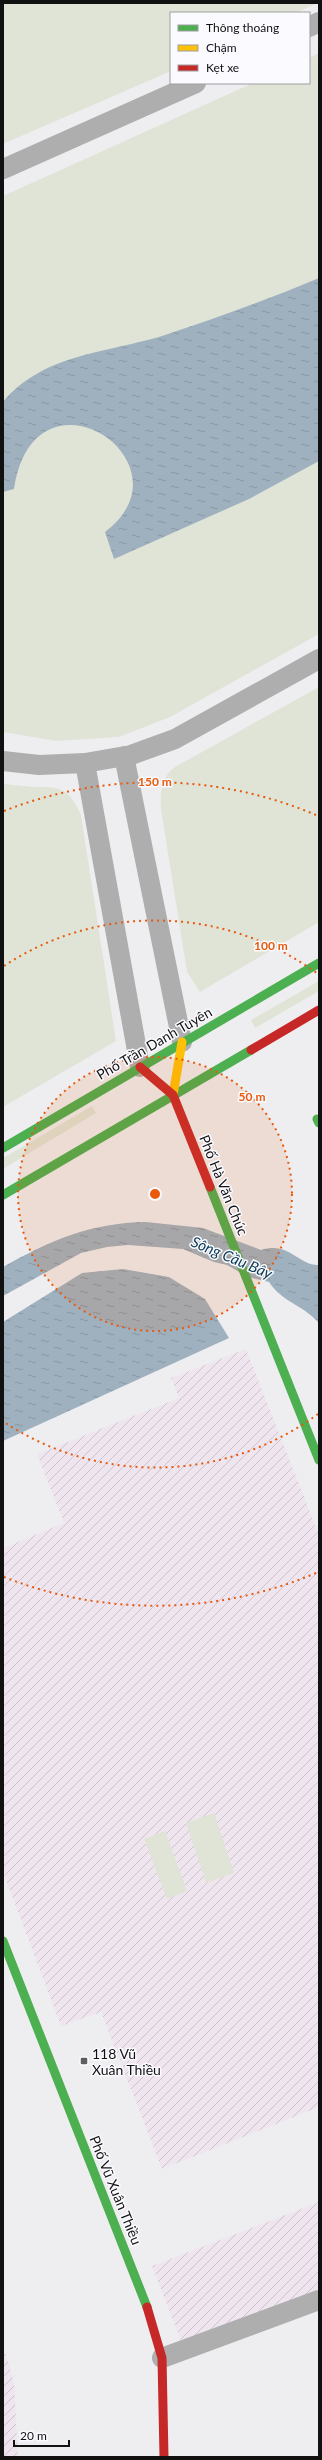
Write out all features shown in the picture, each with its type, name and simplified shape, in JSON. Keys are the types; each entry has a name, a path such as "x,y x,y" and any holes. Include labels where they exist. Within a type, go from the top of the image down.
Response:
{"main road":[{"name":"Phố Trần Danh Tuyên","path":"3,1148 319,963"},
{"path":"3,1195 319,1010"},
{"path":"173,1095 182,1042"},
{"name":"Phố Hà Văn Chúc","path":"140,1067 173,1095 319,1460"},
{"name":"Phố Vũ Xuân Thiều","path":"3,1941 154,2324 162,2358 164,2457"}],"street":[{"path":"310,26 319,22"},
{"path":"3,169 194,84"},
{"path":"3,761 39,765 85,764 124,756 175,739 319,658"},
{"path":"124,756 182,1042"},
{"path":"85,764 140,1067"},
{"path":"162,2358 319,2300"}],"shaded area":[{"path":"3,3 317,3 298,12 170,12 170,71 3,144"},
{"path":"319,53 319,634 170,717 119,737 56,741 3,732 3,196 251,84 310,84 310,58"},
{"path":"319,687 319,922 200,992 187,972 161,809 161,791 164,780 170,771 175,767"},
{"path":"3,784 51,788 64,791 73,799 81,815 116,1041 3,1107"},
{"path":"319,981 319,991 255,1028 251,1020"},
{"path":"92,1106 96,1113 3,1169 3,1158"},
{"path":"246,1349 319,1535 319,2107 162,2169 101,2012 61,2026 3,1872 3,1548 64,1523 37,1454 179,1398 171,1378"},
{"path":"214,1813 234,1873 206,1883 186,1823"},
{"path":"165,1831 187,1891 167,1899 144,1839"},
{"path":"319,2202 319,2293 181,2341 152,2266"},
{"path":"3,2346 14,2382 18,2457 3,2457"}],"water":[{"path":"319,278 319,461 249,499 114,559 105,532 128,505 132,477 122,452 102,434 76,425 50,429 27,450 14,489 3,492 3,402 19,386 38,373 57,364 78,357 184,329 262,301"},
{"name":"Sông Cầu Bây","path":"146,1222 203,1228 261,1250 271,1248 287,1251 305,1262 319,1265 319,1323 313,1317 280,1295 269,1282 248,1277 227,1265 214,1262 183,1249 128,1245 107,1247 81,1253 3,1296 3,1267 21,1257 55,1241 89,1230 126,1223"},
{"path":"123,1269 169,1277 205,1299 229,1338 3,1441 3,1322 82,1273"}],"traffic: fast":[{"path":"3,1148 319,963"},
{"path":"3,1195 251,1050"},
{"path":"317,1119 319,1123"},
{"path":"210,1187 319,1460"},
{"path":"3,1941 147,2307"}],"traffic: slow":[{"path":"173,1095 182,1042"}],"traffic: jam":[{"path":"251,1050 319,1010"},
{"path":"140,1067 173,1095 210,1187"},
{"path":"147,2307 162,2358 164,2457"}],"place":[{"name":"118 Vũ Xuân Thiều","path":"84,2061"}]}
